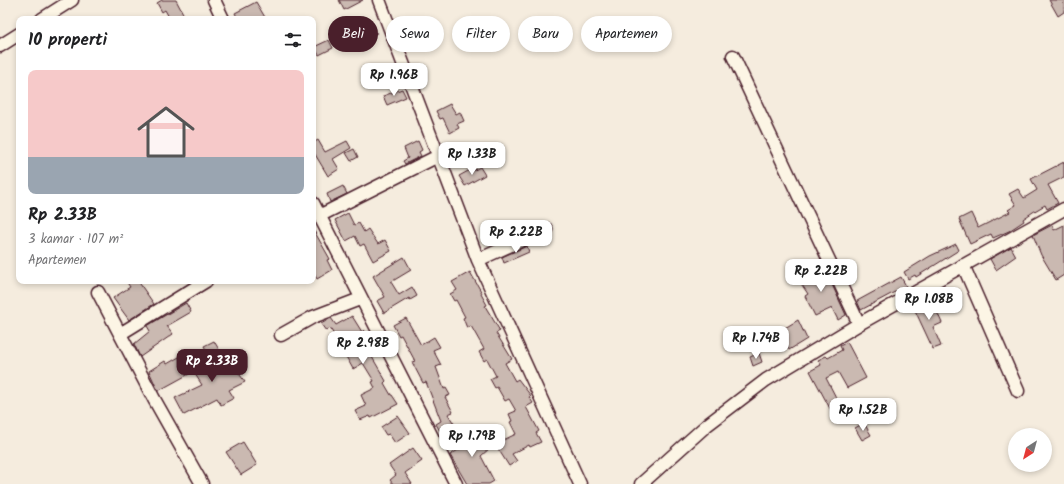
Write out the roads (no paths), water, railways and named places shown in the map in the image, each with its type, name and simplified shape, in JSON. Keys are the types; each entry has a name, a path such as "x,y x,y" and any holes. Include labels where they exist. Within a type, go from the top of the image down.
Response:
{"street":[{"path":"47,16 72,0"},
{"path":"214,0 222,16"},
{"path":"379,0 478,260 580,484"},
{"path":"0,46 16,36"},
{"path":"733,56 859,324"},
{"path":"319,216 438,156"},
{"path":"641,484 704,429 766,380 859,324 1064,209"},
{"path":"316,210 360,299 456,484"},
{"path":"478,260 546,229"},
{"path":"963,265 1018,391"},
{"path":"120,334 201,284"},
{"path":"98,292 202,484"},
{"path":"282,335 313,316 360,299"}]}
